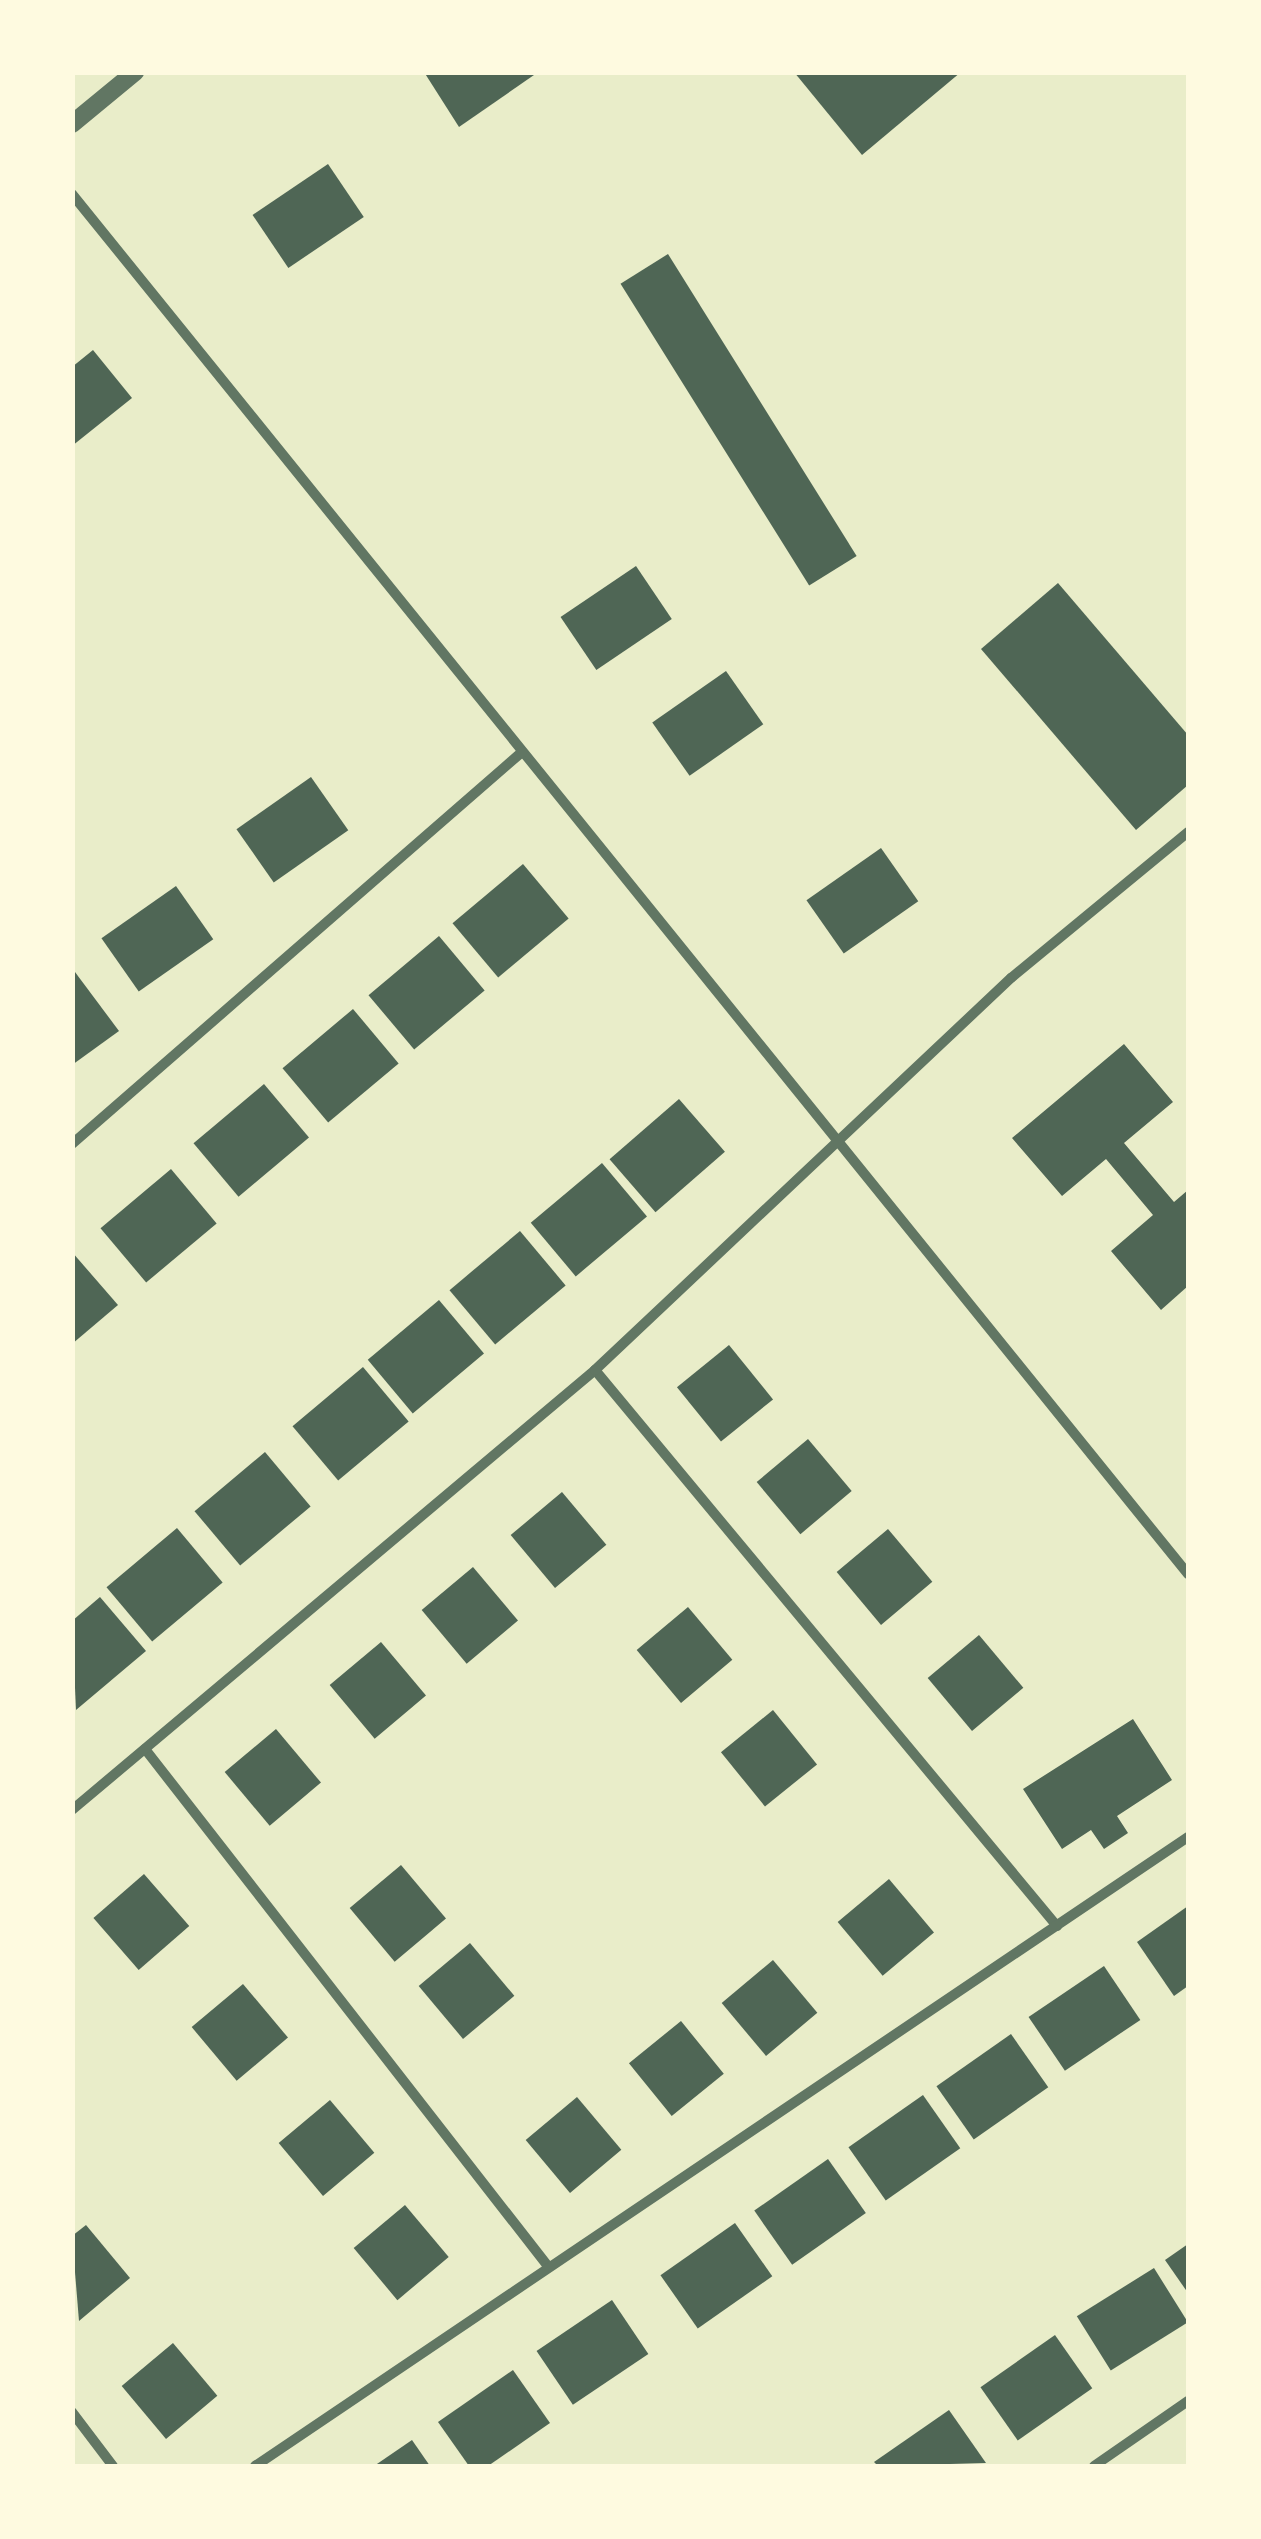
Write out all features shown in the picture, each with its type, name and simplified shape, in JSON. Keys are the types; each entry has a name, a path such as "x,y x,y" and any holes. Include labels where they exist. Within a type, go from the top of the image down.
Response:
{"street":[{"path":"72,124 135,72"},
{"path":"72,194 522,752 841,1138 1188,1574"},
{"path":"72,1144 522,752"},
{"path":"72,1810 595,1370 1010,978 1188,832"},
{"path":"595,1370 1056,1926"},
{"path":"146,1749 547,2265"},
{"path":"255,2466 547,2265 1188,1837"},
{"path":"1094,2466 1188,2401"},
{"path":"72,2412 114,2466"}],"building":[{"path":"424,72 532,72 534,75 459,127"},
{"path":"794,72 961,72 862,155"},
{"path":"328,164 364,217 288,268 253,215"},
{"path":"668,254 857,556 809,586 621,284"},
{"path":"93,350 132,398 72,446 72,367"},
{"path":"636,566 672,619 596,670 561,617"},
{"path":"1058,583 1188,735 1188,785 1136,830 981,649"},
{"path":"726,671 763,724 690,776 652,723"},
{"path":"311,777 348,830 274,882 236,829"},
{"path":"881,848 918,901 844,953 806,900"},
{"path":"523,864 569,918 498,978 453,923"},
{"path":"176,886 213,939 139,991 101,938"},
{"path":"439,936 485,990 414,1050 369,995"},
{"path":"72,968 119,1031 72,1065"},
{"path":"353,1009 399,1063 328,1123 283,1068"},
{"path":"1124,1044 1173,1102 1124,1143 1174,1202 1188,1190 1188,1286 1161,1310 1111,1251 1153,1215 1106,1159 1062,1196 1012,1138"},
{"path":"264,1084 309,1138 239,1197 194,1143"},
{"path":"679,1099 725,1152 655,1212 610,1159"},
{"path":"602,1163 647,1217 576,1276 531,1223"},
{"path":"171,1169 217,1223 146,1283 101,1228"},
{"path":"520,1231 566,1285 495,1345 450,1290"},
{"path":"72,1252 118,1305 72,1344"},
{"path":"439,1300 484,1354 413,1413 368,1360"},
{"path":"729,1345 773,1399 721,1442 677,1387"},
{"path":"363,1367 409,1421 338,1481 293,1426"},
{"path":"808,1439 852,1491 800,1534 757,1482"},
{"path":"265,1452 311,1506 240,1566 195,1511"},
{"path":"562,1492 606,1545 555,1588 511,1535"},
{"path":"177,1528 223,1582 152,1642 107,1587"},
{"path":"888,1529 932,1582 881,1625 837,1572"},
{"path":"473,1567 518,1621 467,1664 422,1610"},
{"path":"100,1597 146,1651 76,1710 72,1621"},
{"path":"688,1607 732,1660 681,1703 637,1650"},
{"path":"979,1635 1023,1688 972,1731 928,1678"},
{"path":"381,1642 426,1696 375,1739 330,1685"},
{"path":"773,1710 817,1764 765,1807 721,1752"},
{"path":"1133,1719 1172,1780 1117,1816 1128,1833 1104,1849 1091,1830 1062,1849 1023,1789"},
{"path":"276,1729 321,1783 270,1826 225,1772"},
{"path":"401,1865 446,1919 395,1962 350,1908"},
{"path":"144,1874 189,1926 139,1970 93,1918"},
{"path":"889,1879 934,1933 883,1976 838,1922"},
{"path":"1188,1906 1188,1986 1174,1996 1137,1942"},
{"path":"470,1943 514,1996 463,2039 419,1986"},
{"path":"773,1960 817,2013 766,2056 722,2003"},
{"path":"1104,1966 1140,2020 1065,2071 1029,2017"},
{"path":"243,1984 288,2038 237,2081 192,2027"},
{"path":"681,2021 724,2074 672,2116 629,2063"},
{"path":"1011,2034 1048,2087 974,2139 936,2086"},
{"path":"923,2095 960,2148 886,2200 848,2147"},
{"path":"577,2097 621,2150 570,2193 526,2140"},
{"path":"330,2100 374,2153 323,2196 279,2143"},
{"path":"828,2159 866,2213 792,2265 754,2211"},
{"path":"405,2205 449,2257 397,2300 354,2248"},
{"path":"735,2223 772,2276 698,2328 660,2275"},
{"path":"86,2225 130,2278 79,2321 72,2236"},
{"path":"1188,2244 1188,2293 1165,2260"},
{"path":"1154,2268 1188,2322 1111,2370 1077,2316"},
{"path":"612,2300 648,2354 573,2405 537,2351"},
{"path":"1055,2335 1092,2388 1018,2440 980,2387"},
{"path":"173,2343 217,2396 166,2439 122,2386"},
{"path":"513,2370 550,2423 488,2466 469,2466 438,2422"},
{"path":"949,2410 986,2463 878,2466 874,2462"},
{"path":"412,2440 430,2466 374,2466"}]}
